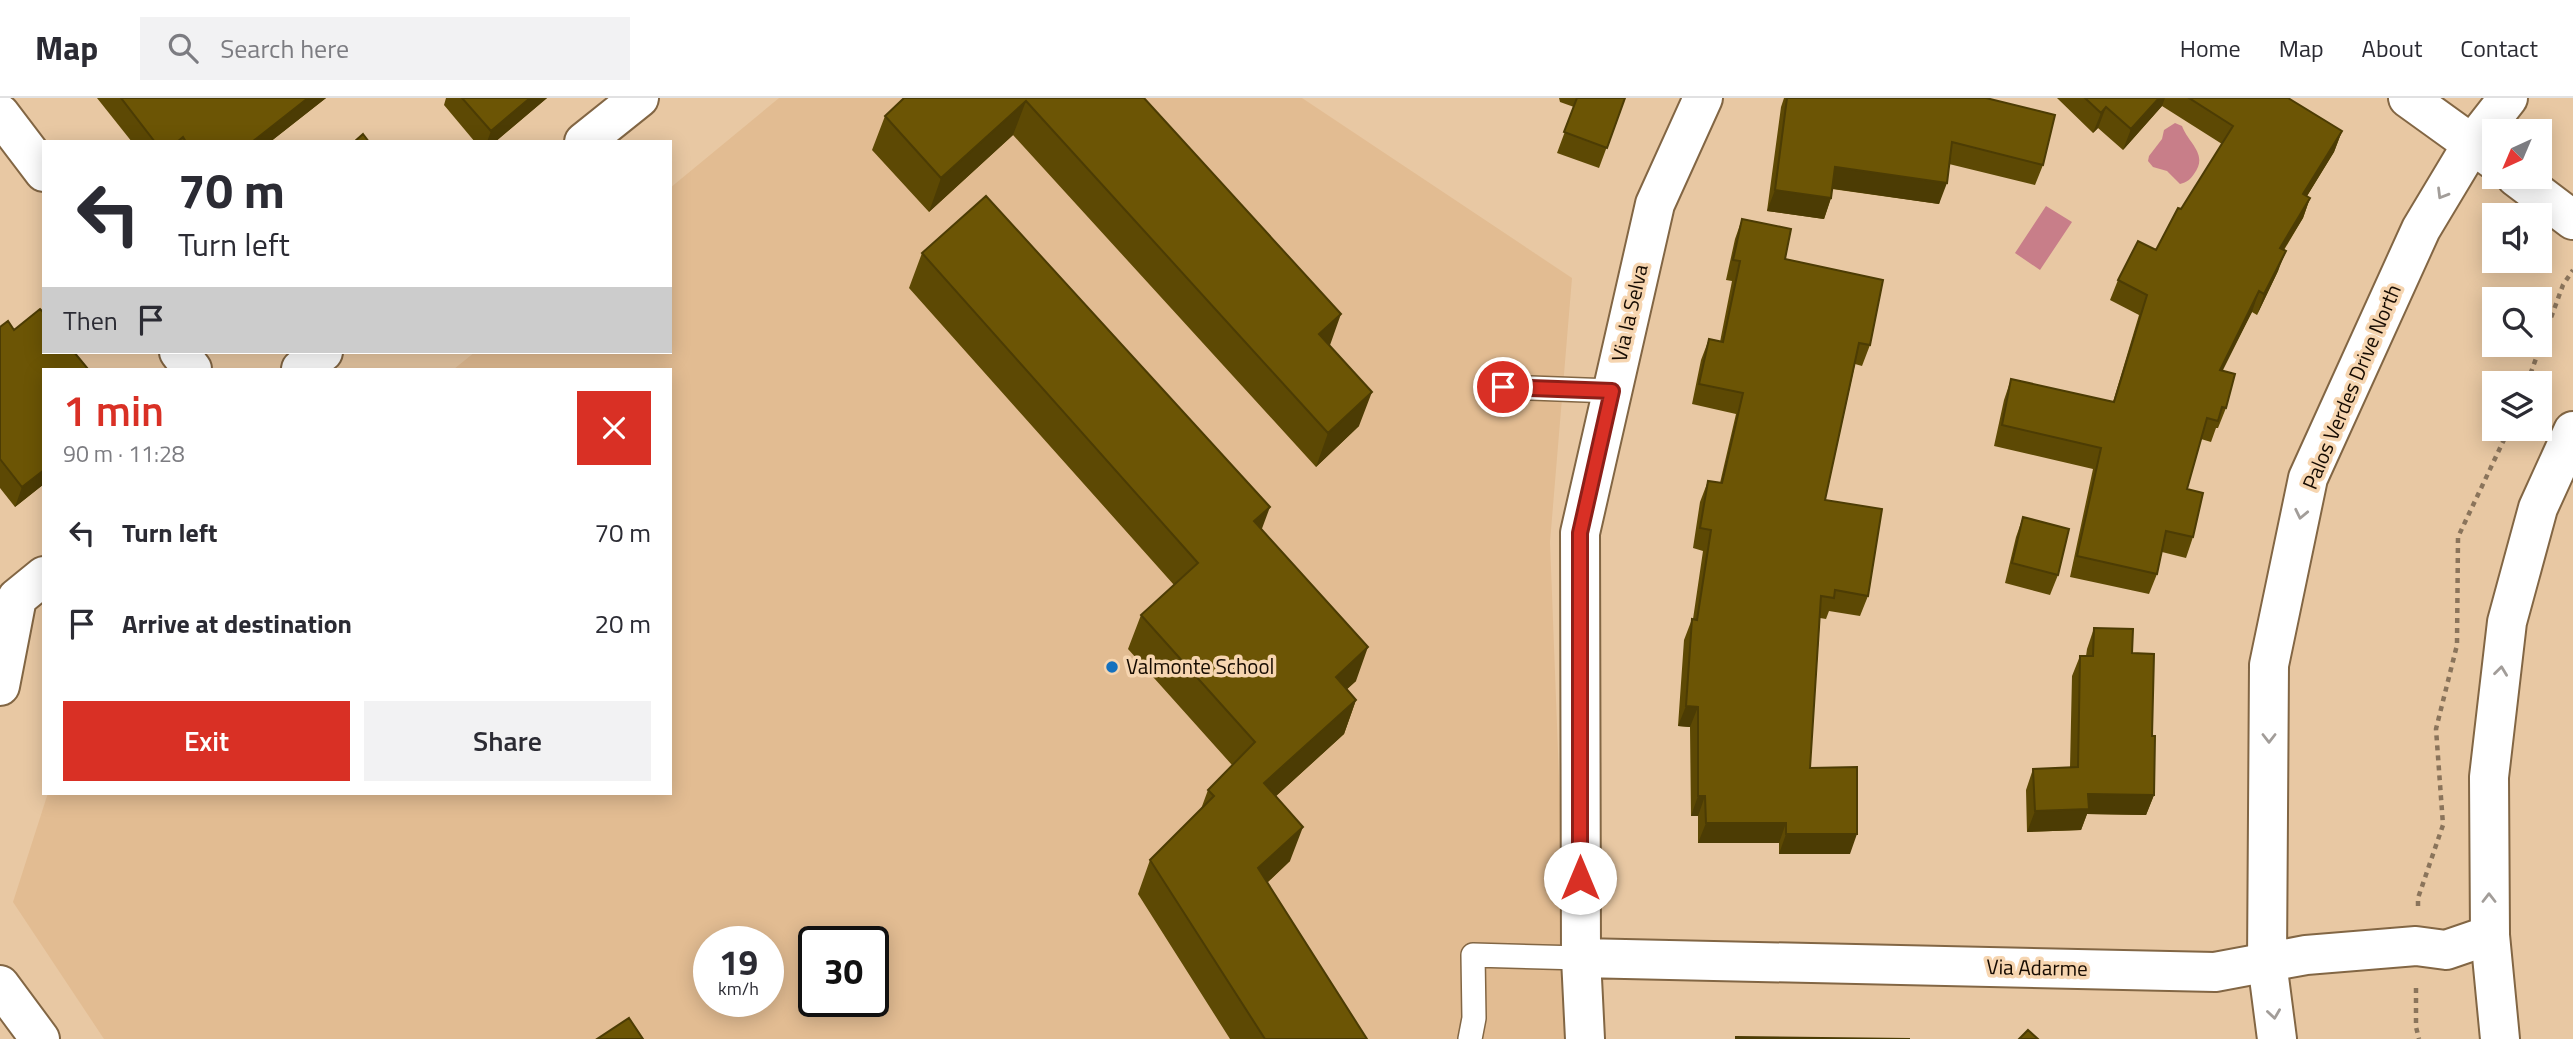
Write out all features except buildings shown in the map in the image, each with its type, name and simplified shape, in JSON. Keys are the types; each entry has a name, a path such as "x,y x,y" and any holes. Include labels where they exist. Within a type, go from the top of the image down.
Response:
{"street":[{"path":"586,140 639,98"},
{"name":"Via la Selva","path":"1585,1039 1581,958 1580,533 1655,204 1703,98"},
{"path":"2408,98 2482,151"},
{"name":"Palos Verdes Drive North","path":"2498,119 2508,98"},
{"path":"0,114 42,169"},
{"name":"Palos Verdes Drive North","path":"2277,1039 2267,962 2269,665 2308,478 2421,229 2482,153"},
{"path":"2532,189 2573,220"},
{"path":"181,354 191,368"},
{"path":"302,368 320,354"},
{"path":"2500,1039 2490,935 2489,777 2507,622 2539,508 2573,431"},
{"path":"0,686 20,593"},
{"name":"Via Adarme","path":"1581,958 2215,972 2306,955 2416,946 2446,950 2490,935"},
{"path":"0,985 40,1039"}],"lane":[{"path":"1503,387 1612,391"},
{"path":"1470,1039 1474,1018 1473,956 1581,958"}],"path":[{"path":"2531,371 2563,285 2573,270"},
{"path":"2419,1039 2416,1027 2418,898 2444,825 2436,729 2457,645 2458,537 2503,441"}],"shaded area":[{"name":"Valmonte School","path":"779,98 1302,98 1572,278 1550,542 1569,1039 104,1039 13,902 47,795 672,795 672,368 455,368 473,354 672,354 672,186"},
{"path":"2175,123 2182,126 2196,149 2199,160 2191,178 2180,184 2167,171 2153,167 2148,161 2162,139 2164,130"},
{"path":"2046,206 2072,222 2040,270 2015,253"}],"place":[{"name":"Valmonte School","path":"1112,667"}],"route":[{"path":"1503,387 1612,391 1580,533 1580,878"}]}
